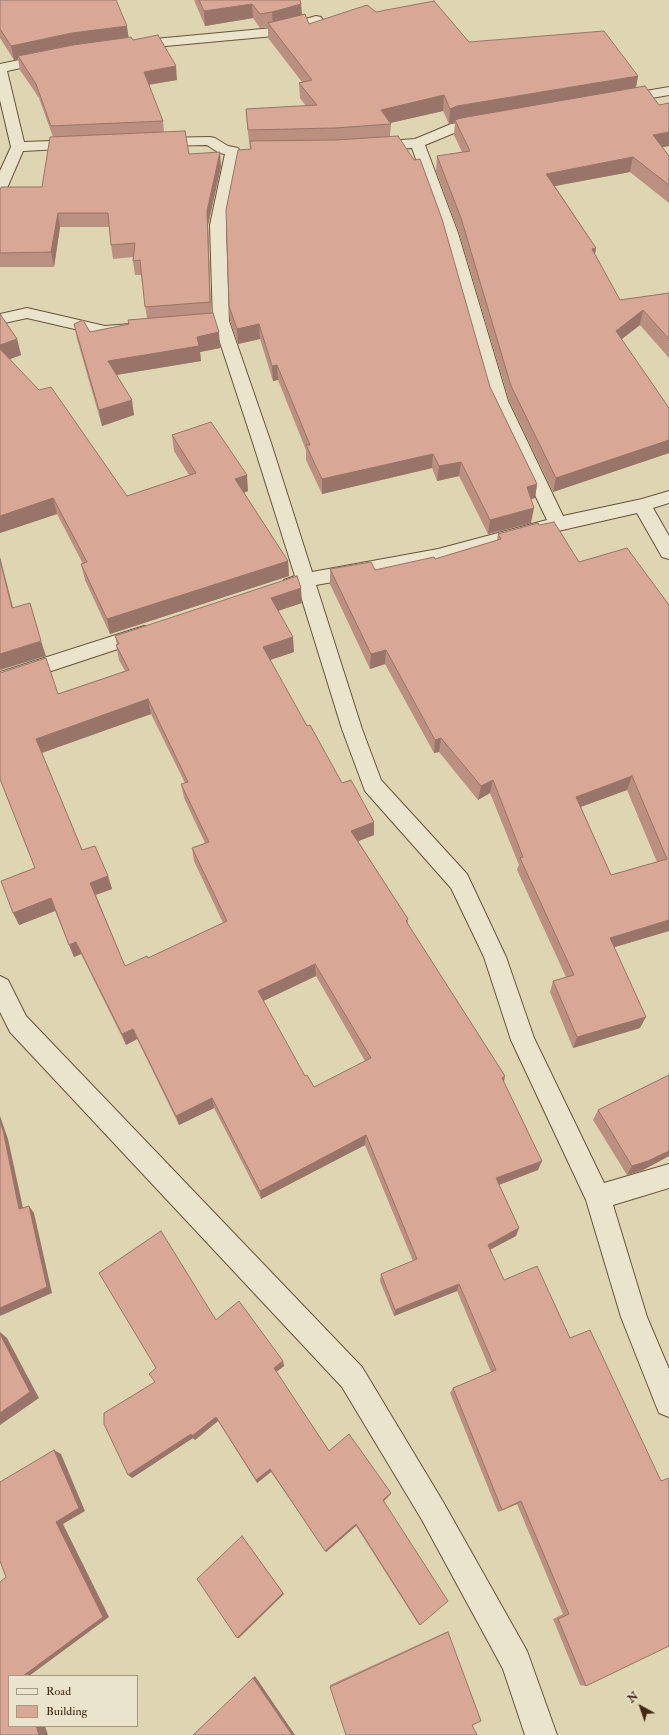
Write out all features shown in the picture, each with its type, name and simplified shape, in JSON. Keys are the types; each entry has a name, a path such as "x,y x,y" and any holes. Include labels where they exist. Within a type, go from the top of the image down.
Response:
{"street":[{"path":"118,47 274,32 316,20"},
{"path":"0,188 18,146 0,69 60,56"},
{"path":"606,102 669,91"},
{"path":"358,148 417,142 456,127 496,120"},
{"path":"141,142 210,141 224,150 248,150"},
{"path":"417,142 450,233 499,401 558,524"},
{"path":"18,146 94,144"},
{"path":"233,151 218,225 213,322 262,443 352,729 372,785 459,881 495,958 523,1040 598,1197 634,1317 669,1403"},
{"path":"0,318 27,313 105,331 144,328"},
{"path":"275,590 305,580 438,556 558,524 642,505 669,497"},
{"path":"642,505 669,552"},
{"path":"0,680 164,626"},
{"path":"0,987 18,1024 352,1377 432,1510 516,1662 541,1735"},
{"path":"598,1197 669,1176"}],"building":[{"path":"0,0 116,0 127,26 72,33 11,46 0,29"},
{"path":"199,0 300,0 301,4 260,14 252,4 204,11"},
{"path":"434,1 469,42 604,31 638,76 457,106 450,109 444,95 381,110 391,124 335,128 248,130 246,109 317,105 299,83 312,80 268,23 305,14 309,24 367,5 376,12"},
{"path":"158,35 176,66 144,72 163,121 51,126 36,84 18,56 73,45 131,37 133,40"},
{"path":"645,86 659,105 669,103 669,132 653,135 669,156 669,185 633,157 546,174 596,248 592,249 620,300 669,293 669,339 643,310 616,331 669,408 669,440 556,478 511,386 461,218 437,156 470,151 455,120"},
{"path":"185,131 189,154 220,152 207,211 210,302 145,307 140,260 133,261 135,243 111,245 108,213 58,213 51,252 0,253 1,187 42,187 50,137"},
{"path":"398,136 414,160 420,159 442,219 490,387 537,484 527,487 534,508 490,520 461,462 439,466 433,454 322,479 306,445 310,445 277,365 272,366 259,324 237,329 229,306 226,210 238,150 251,149 250,141 335,140"},
{"path":"213,313 219,332 197,337 199,346 108,361 132,400 99,410 74,324 83,320 90,332 129,324 128,320"},
{"path":"0,314 17,339 0,345"},
{"path":"0,349 39,390 51,387 127,496 196,473 172,435 211,422 247,475 235,479 288,561 107,619 81,564 87,562 53,498 0,516"},
{"path":"554,522 579,562 627,548 669,605 669,920 610,938 646,1017 577,1037 553,981 574,975 520,858 523,857 493,780 481,786 441,738 435,740 386,650 371,654 330,569 371,562 375,570 434,557 435,559 501,539 498,534 538,523 539,525","holes":["632,776 667,859 611,875 576,797"]},
{"path":"0,560 12,608 30,603 41,641 0,654"},
{"path":"297,576 301,588 271,598 293,637 263,647 307,726 310,725 342,783 351,780 374,822 351,831 408,919 406,921 505,1076 502,1078 542,1161 496,1178 519,1228 488,1245 504,1280 537,1266 570,1338 590,1330 661,1481 669,1478 669,1646 586,1686 558,1619 569,1614 521,1501 502,1510 453,1388 496,1370 459,1284 395,1310 381,1274 417,1259 366,1135 260,1191 212,1098 176,1116 133,1029 122,1034 76,942 69,945 51,898 13,913 1,881 35,868 0,779 0,673 46,658 58,694 129,670 116,645 119,644 115,636","holes":["148,699 188,782 181,784 209,842 192,848 227,921 148,958 147,956 125,966 90,883 108,876 95,846 82,850 36,739","315,964 371,1058 314,1087 307,1075 305,1076 258,991"]},
{"path":"669,1075 669,1151 648,1161 632,1166 598,1110"},
{"path":"0,1123 3,1130 19,1209 29,1206 47,1287 0,1308"},
{"path":"161,1231 216,1320 239,1301 283,1361 274,1368 329,1451 349,1434 391,1493 383,1500 448,1601 420,1625 356,1524 325,1551 270,1469 256,1480 216,1417 192,1436 191,1434 128,1475 104,1424 104,1413 155,1382 149,1374 156,1368 99,1273"},
{"path":"0,1334 30,1392 0,1413"},
{"path":"54,1450 79,1508 56,1522 103,1617 24,1675 8,1675 8,1727 36,1727 39,1735 0,1735 0,1582 6,1577 0,1561 0,1482"},
{"path":"242,1536 283,1593 237,1638 197,1579"},
{"path":"448,1632 481,1721 472,1725 477,1735 346,1735 330,1687"},
{"path":"253,1678 292,1735 193,1735"}]}
